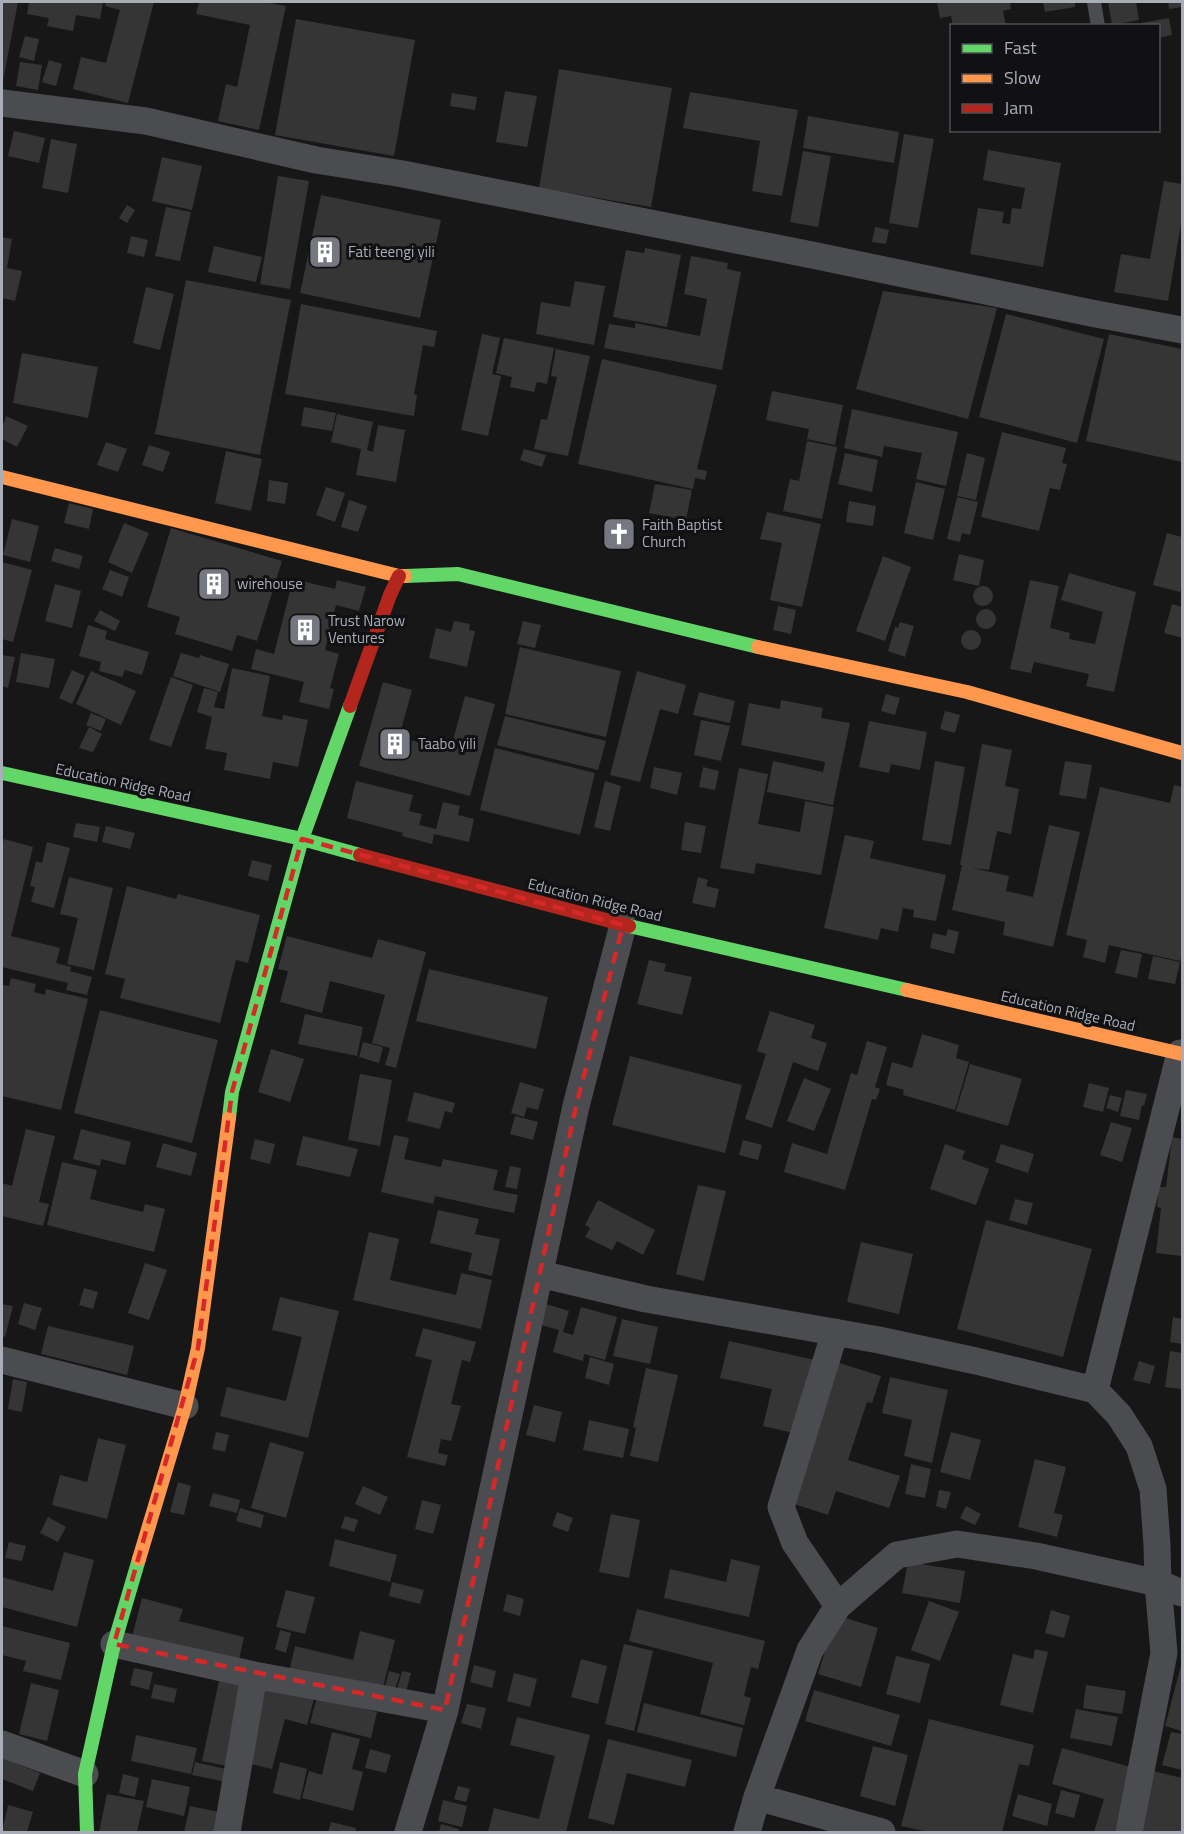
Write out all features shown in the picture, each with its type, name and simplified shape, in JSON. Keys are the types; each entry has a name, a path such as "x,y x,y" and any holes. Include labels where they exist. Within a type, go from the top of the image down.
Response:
{"street":[{"path":"2,103 146,121 316,160 403,174 1182,330"},
{"path":"2,477 399,576 458,574 802,658 967,692 1182,753"},
{"path":"87,1833 85,1774 114,1644 185,1406 198,1348 232,1092 302,840 390,595 399,576"},
{"name":"Education Ridge Road","path":"2,773 302,840 623,925 1181,1054"},
{"path":"408,1833 445,1710 576,1106 623,925"},
{"path":"1095,1390 1181,1054"},
{"path":"540,1274 646,1299 836,1332 976,1361 1095,1390 1119,1415 1139,1446 1153,1489 1170,1588 1164,1653 1129,1833"},
{"path":"836,1332 781,1507 795,1543 838,1606"},
{"path":"2,1360 185,1406"},
{"path":"747,1833 757,1797 810,1650 838,1606 897,1555 957,1544 1036,1556 1170,1588"},
{"path":"114,1644 254,1676 445,1710"},
{"path":"227,1833 254,1676"},
{"path":"2,1744 85,1774"},
{"path":"757,1797 882,1833"}],"lane":[{"path":"1094,2 1098,24"}],"highlighted area":[{"path":"302,839 623,925 576,1106 445,1710 114,1644 198,1348 232,1092"}],"building":[{"path":"2,2 18,2 3,81 2,81"},
{"path":"29,2 103,2 100,19 76,15 73,31 47,26 49,18 27,14"},
{"path":"106,2 154,2 128,103 73,89 81,57 106,63 120,10 105,6"},
{"path":"199,2 264,2 286,6 259,130 218,121 226,84 237,87 250,25 196,14"},
{"path":"937,2 1010,2 1011,9 1003,11 1006,24 953,24 951,16 940,18"},
{"path":"1043,2 1075,2 1075,7 1045,12"},
{"path":"1108,2 1136,2 1139,20 1112,24"},
{"path":"1168,2 1182,2 1182,7 1169,9"},
{"path":"1169,18 1172,35 1160,38 1160,24 1141,23"},
{"path":"296,19 415,40 394,156 275,135"},
{"path":"25,36 39,39 34,61 19,57"},
{"path":"49,60 62,64 56,86 42,82"},
{"path":"20,62 42,65 38,90 16,86"},
{"path":"559,69 672,88 651,207 539,188"},
{"path":"505,91 537,96 527,147 496,142"},
{"path":"690,92 798,110 782,196 752,191 760,141 683,128"},
{"path":"452,93 477,97 475,110 450,106"},
{"path":"808,116 899,132 894,163 803,148"},
{"path":"14,131 45,138 39,163 8,156"},
{"path":"904,134 934,139 918,228 889,223"},
{"path":"51,139 77,144 68,193 42,188"},
{"path":"988,150 1061,163 1043,267 970,254 978,208 1004,212 1002,223 1010,224 1012,208 1021,209 1025,188 983,180"},
{"path":"803,151 831,156 818,227 790,222"},
{"path":"162,157 202,166 192,210 152,201"},
{"path":"278,176 309,181 290,289 260,284"},
{"path":"1164,181 1182,184 1182,218 1168,301 1114,292 1121,254 1150,259"},
{"name":"Fati teengi yili","path":"321,195 441,220 420,318 300,293"},
{"path":"127,205 135,210 127,223 119,218"},
{"path":"166,207 191,212 180,261 155,256"},
{"path":"875,227 889,230 886,244 872,242"},
{"path":"131,236 148,240 144,257 127,253"},
{"path":"2,237 12,239 7,268 22,271 15,301 2,298"},
{"path":"214,246 262,257 256,282 208,272"},
{"path":"645,248 681,255 667,327 613,317 626,250 644,253"},
{"path":"691,256 728,263 727,269 741,272 722,370 604,348 609,324 635,328 635,323 700,336 707,299 684,294"},
{"path":"186,280 291,300 260,455 155,434"},
{"path":"575,281 605,286 594,345 536,334 541,302 570,307"},
{"path":"146,287 174,294 160,350 133,343"},
{"path":"883,291 997,308 968,419 856,389"},
{"path":"301,304 437,331 434,347 423,345 414,394 417,395 414,416 285,394"},
{"path":"1006,314 1104,339 1077,443 979,417"},
{"path":"482,334 500,338 492,374 501,376 488,436 461,430"},
{"path":"1109,334 1182,349 1182,462 1086,441"},
{"path":"504,338 554,348 547,384 537,382 534,392 510,387 512,377 496,373"},
{"path":"556,349 590,356 568,456 534,449 541,419 547,420 557,377 551,376"},
{"path":"22,353 98,367 88,418 13,403"},
{"path":"602,359 717,385 697,469 707,471 705,480 695,478 693,489 578,464"},
{"path":"772,391 843,405 835,445 807,439 809,429 766,420"},
{"path":"304,407 336,413 332,431 301,426"},
{"path":"852,409 958,432 946,486 916,479 922,453 884,446 882,457 844,448"},
{"path":"337,414 373,422 367,450 373,452 378,425 405,430 396,482 356,475 361,449 331,442"},
{"path":"6,416 28,426 17,447 2,439 2,428"},
{"path":"1002,432 1066,448 1062,463 1067,464 1060,490 1050,488 1039,531 981,517"},
{"path":"807,441 837,447 822,519 783,511 790,479 799,481"},
{"path":"106,442 127,449 118,472 97,465"},
{"path":"149,445 170,452 163,472 142,465"},
{"path":"524,449 546,455 542,467 520,460"},
{"path":"226,451 262,459 251,511 215,503"},
{"path":"845,453 878,460 872,492 838,484"},
{"path":"967,453 985,458 976,500 957,496"},
{"path":"269,480 288,483 285,504 267,501"},
{"path":"916,482 945,489 933,540 904,533"},
{"path":"655,484 692,490 686,520 649,513"},
{"path":"326,487 345,493 335,522 316,515"},
{"path":"957,497 978,502 970,535 962,533 960,542 947,539"},
{"path":"349,500 367,506 358,532 341,527"},
{"path":"849,501 876,506 873,526 846,522"},
{"path":"69,503 93,509 89,529 64,523"},
{"path":"767,512 821,524 802,607 770,600 782,543 760,539"},
{"path":"12,519 39,526 30,562 3,555"},
{"path":"124,523 149,533 132,573 108,562"},
{"name":"wirehouse","path":"171,528 282,561 257,641 237,635 232,651 175,634 180,617 147,607"},
{"path":"1167,533 1182,537 1180,592 1153,585"},
{"path":"55,548 83,556 79,569 51,561"},
{"path":"959,554 984,560 979,586 953,580"},
{"path":"883,556 911,567 885,641 856,631"},
{"path":"2,562 32,570 13,642 2,639"},
{"path":"110,570 129,577 122,597 102,589"},
{"path":"1069,573 1136,592 1114,692 1086,686 1089,674 1034,662 1031,673 1010,669 1030,580 1059,586 1050,628 1070,633 1069,639 1095,644 1103,612 1061,600"},
{"name":"Trust Narow Ventures","path":"293,579 335,589 337,580 366,587 359,611 336,605 325,650 339,654 330,688 334,689 329,709 299,702 304,682 251,669 256,649 274,654"},
{"path":"55,584 81,591 72,628 45,621"},
{"path":"983,586 990,589 993,596 990,603 983,606 976,603 973,596 976,589"},
{"path":"1172,604 1182,607 1182,638 1164,633"},
{"path":"778,606 796,610 791,634 773,630"},
{"path":"986,609 993,612 996,619 993,626 986,629 979,626 976,619 979,612"},
{"path":"100,610 120,621 115,631 94,621"},
{"path":"454,621 470,624 469,630 475,631 467,667 429,658 436,628 451,632"},
{"path":"523,621 541,625 535,648 517,644"},
{"path":"900,622 914,626 905,657 888,651 895,627 898,628"},
{"path":"88,625 107,631 105,639 149,652 142,675 125,670 122,677 99,671 101,662 79,656"},
{"path":"971,630 978,633 981,640 978,647 971,650 964,647 961,640 964,633"},
{"path":"520,647 621,671 606,737 505,714"},
{"path":"21,653 55,659 49,688 16,682"},
{"path":"181,653 199,658 200,655 229,664 220,692 173,676"},
{"path":"2,655 15,657 8,688 2,686"},
{"path":"232,668 270,676 262,716 282,720 283,715 308,720 298,767 273,762 270,779 224,770 227,753 205,749 212,717 197,712 204,688 218,692 214,707 224,709"},
{"path":"72,670 85,676 72,704 59,698"},
{"path":"91,671 136,691 121,725 76,704"},
{"path":"637,671 686,685 678,714 660,709 640,782 610,775"},
{"path":"171,677 193,685 171,747 149,740"},
{"name":"Taabo yili","path":"383,682 412,690 399,737 450,751 465,696 495,704 470,796 359,766"},
{"path":"699,692 735,701 730,723 693,715"},
{"path":"886,694 900,698 895,715 881,711"},
{"path":"781,700 823,708 821,718 850,723 833,805 767,792 773,761 823,772 825,762 741,745 749,703 780,709"},
{"path":"945,711 960,715 955,733 940,729"},
{"path":"91,713 106,719 101,731 86,725"},
{"path":"505,716 606,741 598,770 497,745"},
{"path":"701,720 730,726 721,761 694,755"},
{"path":"869,721 927,732 920,770 891,764 889,773 859,767"},
{"path":"89,727 102,734 93,752 79,748"},
{"path":"982,744 1012,750 1005,786 1019,789 1011,834 997,831 989,870 972,868 1009,876 1006,891 1033,897 1049,825 1080,832 1053,947 1003,935 1005,922 952,910 962,865 960,865"},
{"path":"495,748 595,773 580,835 480,810"},
{"path":"935,761 965,767 951,845 922,840"},
{"path":"1065,761 1092,765 1086,799 1059,795"},
{"path":"654,767 682,773 677,795 650,788"},
{"path":"703,767 719,771 715,790 699,787"},
{"path":"739,768 768,774 758,824 800,832 805,801 834,807 821,875 756,863 754,874 720,868"},
{"path":"356,781 413,795 409,811 422,814 419,825 436,829 443,802 460,806 458,815 474,819 469,842 434,834 432,844 402,836 403,833 347,818"},
{"path":"605,781 621,786 610,831 594,827"},
{"path":"1174,785 1182,787 1182,952 1180,961 1109,945 1105,963 1083,957 1087,940 1066,935 1100,787 1170,803"},
{"path":"685,822 706,826 701,853 681,850"},
{"path":"76,823 100,827 97,842 73,837"},
{"path":"106,826 135,833 130,849 102,842"},
{"path":"845,835 874,841 870,858 946,875 936,921 913,917 914,910 903,908 898,932 881,928 878,940 824,928"},
{"path":"4,839 33,847 11,936 60,948 56,963 71,967 70,971 92,977 87,995 66,990 68,983 2,967 2,848"},
{"path":"47,842 70,848 54,908 31,902 35,887 30,886 36,861 42,863"},
{"path":"252,860 272,865 268,881 248,876"},
{"path":"69,877 113,888 94,970 67,964 78,918 60,914"},
{"path":"698,877 708,880 706,886 719,889 715,908 692,903"},
{"path":"127,886 176,899 178,894 260,915 248,963 236,960 220,1023 120,998 125,979 105,974"},
{"path":"948,929 959,932 954,954 930,948 933,933 946,936"},
{"path":"287,936 372,958 378,939 426,952 396,1068 385,1065 390,1048 372,1043 385,995 330,981 322,1013 280,1002 288,971 278,969"},
{"path":"1121,950 1142,954 1137,978 1115,973"},
{"path":"1153,956 1180,962 1175,984 1148,979"},
{"path":"649,960 666,964 664,971 692,977 682,1015 637,1004"},
{"path":"429,969 548,997 536,1049 416,1021"},
{"path":"11,978 36,984 34,992 45,995 46,989 88,999 61,1110 2,1096 2,985 9,986"},
{"path":"100,1010 218,1040 192,1143 74,1113"},
{"path":"770,1011 815,1025 811,1038 827,1043 818,1071 793,1062 772,1128 745,1119 766,1054 757,1051"},
{"path":"305,1014 363,1027 357,1056 298,1044"},
{"path":"922,1034 959,1045 956,1058 969,1062 955,1110 903,1095 904,1090 886,1085 892,1062 912,1068"},
{"path":"867,1041 887,1047 875,1087 880,1089 876,1100 872,1099 845,1190 784,1172 792,1143 827,1154 851,1073 857,1075"},
{"path":"363,1042 383,1047 379,1063 359,1057"},
{"path":"271,1049 304,1059 290,1102 258,1092"},
{"path":"630,1056 742,1085 725,1153 612,1125"},
{"path":"970,1064 1022,1079 1008,1126 956,1111"},
{"path":"360,1074 392,1080 380,1146 348,1140"},
{"path":"804,1078 831,1089 814,1131 787,1121"},
{"path":"520,1082 544,1089 538,1110 527,1107 524,1117 511,1113"},
{"path":"1089,1083 1109,1088 1103,1112 1083,1107"},
{"path":"1126,1090 1147,1094 1139,1120 1120,1116"},
{"path":"414,1092 455,1103 452,1113 445,1111 440,1129 407,1121"},
{"path":"1110,1095 1122,1098 1118,1112 1106,1108"},
{"path":"515,1116 538,1122 533,1140 510,1134"},
{"path":"1111,1122 1132,1128 1122,1162 1100,1155"},
{"path":"26,1129 55,1136 39,1202 49,1204 43,1226 2,1216 2,1183 12,1186"},
{"path":"81,1129 131,1142 125,1165 101,1159 100,1166 73,1159"},
{"path":"394,1135 409,1138 404,1159 441,1167 443,1159 498,1170 493,1190 518,1195 514,1213 435,1196 433,1204 381,1192"},
{"path":"303,1136 358,1149 350,1177 296,1165"},
{"path":"1172,1137 1182,1139 1182,1256 1156,1253 1161,1208 1157,1207 1159,1187 1166,1187"},
{"path":"255,1139 275,1144 270,1164 250,1159"},
{"path":"743,1140 762,1145 758,1160 739,1155"},
{"path":"163,1143 197,1153 191,1176 156,1167"},
{"path":"945,1144 965,1151 962,1159 989,1169 976,1205 930,1189"},
{"path":"1001,1144 1034,1154 1028,1173 995,1162"},
{"path":"62,1162 97,1170 90,1199 143,1212 145,1204 165,1209 154,1252 47,1225"},
{"path":"510,1166 521,1168 517,1189 505,1187"},
{"path":"698,1185 726,1191 704,1281 676,1274"},
{"path":"1015,1199 1033,1203 1027,1225 1009,1220"},
{"path":"598,1200 655,1230 643,1255 617,1241 612,1250 585,1237 590,1228 585,1225"},
{"path":"438,1210 479,1219 475,1234 500,1239 492,1276 468,1270 472,1253 430,1243"},
{"path":"986,1220 1092,1249 1063,1357 957,1329"},
{"path":"369,1232 399,1239 390,1280 456,1295 461,1273 492,1280 481,1329 353,1300"},
{"path":"861,1242 913,1254 899,1314 847,1302"},
{"path":"145,1263 167,1270 149,1320 128,1313"},
{"path":"84,1288 98,1292 93,1309 79,1305"},
{"path":"280,1297 339,1311 308,1438 220,1416 227,1387 286,1401 302,1337 272,1330"},
{"path":"24,1303 42,1308 35,1330 18,1324"},
{"path":"2,1304 13,1306 5,1337 2,1336"},
{"path":"546,1304 569,1311 563,1332 573,1335 581,1307 617,1317 605,1360 584,1354 583,1361 553,1352 559,1330 541,1325"},
{"path":"1173,1317 1182,1319 1182,1344 1170,1342"},
{"path":"622,1319 658,1327 650,1364 613,1356"},
{"path":"48,1326 134,1346 127,1375 41,1354"},
{"path":"423,1328 476,1342 470,1362 462,1360 451,1404 461,1406 451,1441 441,1439 438,1453 448,1455 445,1466 407,1457 432,1360 415,1356"},
{"path":"729,1341 815,1360 798,1434 763,1426 772,1389 720,1378"},
{"path":"1170,1351 1182,1353 1182,1389 1165,1387"},
{"path":"590,1357 614,1364 609,1385 585,1378"},
{"path":"1139,1361 1155,1366 1150,1384 1133,1380"},
{"path":"836,1362 881,1376 872,1403 867,1402 848,1460 900,1476 889,1508 836,1491 828,1515 791,1503"},
{"path":"646,1368 678,1375 658,1462 630,1456 636,1428 633,1427"},
{"path":"890,1377 948,1390 932,1463 904,1456 912,1420 882,1413"},
{"path":"13,1379 27,1382 22,1412 8,1409"},
{"path":"534,1405 562,1412 555,1442 526,1435"},
{"path":"589,1420 629,1429 623,1458 583,1450"},
{"path":"216,1432 229,1435 225,1452 212,1449"},
{"path":"951,1432 981,1440 970,1480 940,1472"},
{"path":"98,1438 126,1445 107,1519 52,1505 60,1475 87,1482"},
{"path":"270,1442 304,1452 286,1518 251,1508"},
{"path":"1035,1459 1066,1467 1054,1513 1063,1515 1057,1537 1018,1527"},
{"path":"911,1464 931,1469 925,1498 905,1494"},
{"path":"178,1482 191,1486 184,1515 170,1512"},
{"path":"363,1486 388,1497 380,1515 355,1504"},
{"path":"939,1490 951,1492 946,1509 936,1506"},
{"path":"213,1493 240,1500 237,1513 209,1506"},
{"path":"422,1500 441,1505 433,1534 415,1529"},
{"path":"966,1506 981,1514 975,1525 960,1518"},
{"path":"240,1508 264,1515 261,1528 236,1521"},
{"path":"557,1512 573,1518 568,1532 552,1526"},
{"path":"611,1514 640,1520 629,1578 599,1572"},
{"path":"345,1516 358,1520 354,1532 341,1528"},
{"path":"48,1517 66,1527 58,1542 40,1533"},
{"path":"335,1539 397,1555 390,1582 329,1566"},
{"path":"9,1542 26,1546 22,1561 5,1558"},
{"path":"64,1552 94,1560 77,1627 2,1607 2,1577 53,1591"},
{"path":"731,1559 760,1566 749,1617 664,1598 670,1569 726,1582"},
{"path":"908,1562 965,1571 960,1603 902,1593"},
{"path":"392,1582 424,1590 420,1604 389,1596"},
{"path":"286,1590 315,1597 305,1634 276,1627"},
{"path":"507,1594 524,1599 520,1616 503,1611"},
{"path":"142,1598 183,1609 179,1621 244,1637 238,1664 132,1637"},
{"path":"929,1601 959,1612 940,1661 911,1650"},
{"path":"637,1609 765,1641 758,1669 751,1667 744,1696 751,1698 744,1725 700,1714 713,1663 629,1641"},
{"path":"1051,1610 1070,1616 1064,1638 1045,1633"},
{"path":"836,1615 878,1628 861,1687 818,1674"},
{"path":"2,1626 70,1643 61,1680 23,1671 26,1661 2,1655"},
{"path":"280,1630 291,1633 286,1653 275,1649"},
{"path":"360,1631 395,1640 381,1695 289,1672 295,1646 353,1660"},
{"path":"624,1644 653,1651 634,1731 605,1724"},
{"path":"1035,1649 1048,1652 1033,1713 1000,1705 1013,1654 1033,1659"},
{"path":"896,1656 930,1664 920,1703 886,1694"},
{"path":"581,1659 607,1666 598,1704 571,1697"},
{"path":"1182,1662 1182,1731 1165,1726"},
{"path":"474,1665 496,1671 492,1688 470,1682"},
{"path":"134,1668 153,1672 149,1690 130,1685"},
{"path":"389,1671 400,1674 395,1689 385,1687"},
{"path":"402,1671 411,1673 406,1692 397,1690"},
{"path":"514,1673 537,1679 530,1707 507,1701"},
{"path":"220,1676 251,1683 232,1767 202,1761"},
{"path":"31,1683 59,1690 47,1741 19,1734"},
{"path":"267,1683 315,1695 307,1725 285,1719 272,1769 246,1763"},
{"path":"154,1684 177,1689 174,1703 151,1698"},
{"path":"1086,1685 1126,1691 1122,1714 1083,1708"},
{"path":"814,1690 900,1715 891,1746 805,1721"},
{"path":"317,1697 377,1712 371,1738 310,1723"},
{"path":"644,1703 743,1728 736,1757 637,1732"},
{"path":"467,1704 486,1708 481,1729 461,1723"},
{"path":"1076,1709 1118,1717 1112,1746 1070,1738"},
{"path":"517,1717 590,1735 566,1832 488,1832 494,1808 539,1819 555,1756 510,1745"},
{"path":"929,1719 1034,1745 1029,1766 1019,1764 1002,1832 929,1832 901,1826"},
{"path":"332,1732 360,1739 352,1769 363,1772 353,1811 302,1798 309,1771 322,1775"},
{"path":"1171,1732 1182,1734 1182,1770 1162,1765"},
{"path":"136,1735 197,1748 191,1774 131,1761"},
{"path":"608,1739 692,1760 685,1787 627,1773 614,1825 588,1818"},
{"path":"873,1746 908,1755 895,1806 860,1796"},
{"path":"1062,1748 1138,1769 1121,1832 1094,1832 1104,1799 1052,1784"},
{"path":"370,1749 391,1755 386,1773 365,1768"},
{"path":"2,1758 40,1773 33,1791 2,1779"},
{"path":"195,1762 230,1770 227,1782 192,1775"},
{"path":"280,1762 307,1769 300,1800 273,1793"},
{"path":"1153,1771 1182,1778 1182,1832 1139,1832"},
{"path":"123,1774 139,1778 135,1797 119,1793"},
{"path":"152,1779 190,1787 184,1816 146,1807"},
{"path":"458,1786 470,1789 466,1802 454,1799"},
{"path":"1061,1790 1080,1795 1074,1818 1055,1813"},
{"path":"107,1794 144,1801 137,1832 99,1832"},
{"path":"1018,1794 1052,1804 1047,1826 1012,1816"},
{"path":"443,1800 467,1806 462,1827 438,1821"},
{"path":"8,1805 33,1812 27,1832 2,1832"},
{"path":"190,1806 219,1812 215,1832 184,1832"},
{"path":"331,1822 356,1828 355,1832 328,1832"},
{"path":"441,1824 459,1829 458,1832 439,1832"}],"traffic: fast":[{"path":"405,576 458,574 758,647"},
{"path":"229,1118 232,1092 302,839 350,706"},
{"path":"2,773 302,839 360,855"},
{"path":"629,926 907,990"},
{"path":"87,1832 85,1774 114,1644 139,1559"}],"traffic: slow":[{"path":"2,477 405,576"},
{"path":"758,647 967,692 1182,753"},
{"path":"907,990 1182,1054"},
{"path":"139,1559 185,1406 198,1348 229,1118"}],"traffic: jam":[{"path":"350,706 399,576"},
{"path":"360,855 629,926"}],"place":[{"name":"Fati teengi yili","path":"325,252"},
{"name":"Faith Baptist Church","path":"619,534"},
{"name":"wirehouse","path":"214,584"},
{"name":"Trust Narow Ventures","path":"305,630"},
{"name":"Taabo yili","path":"395,744"}]}
